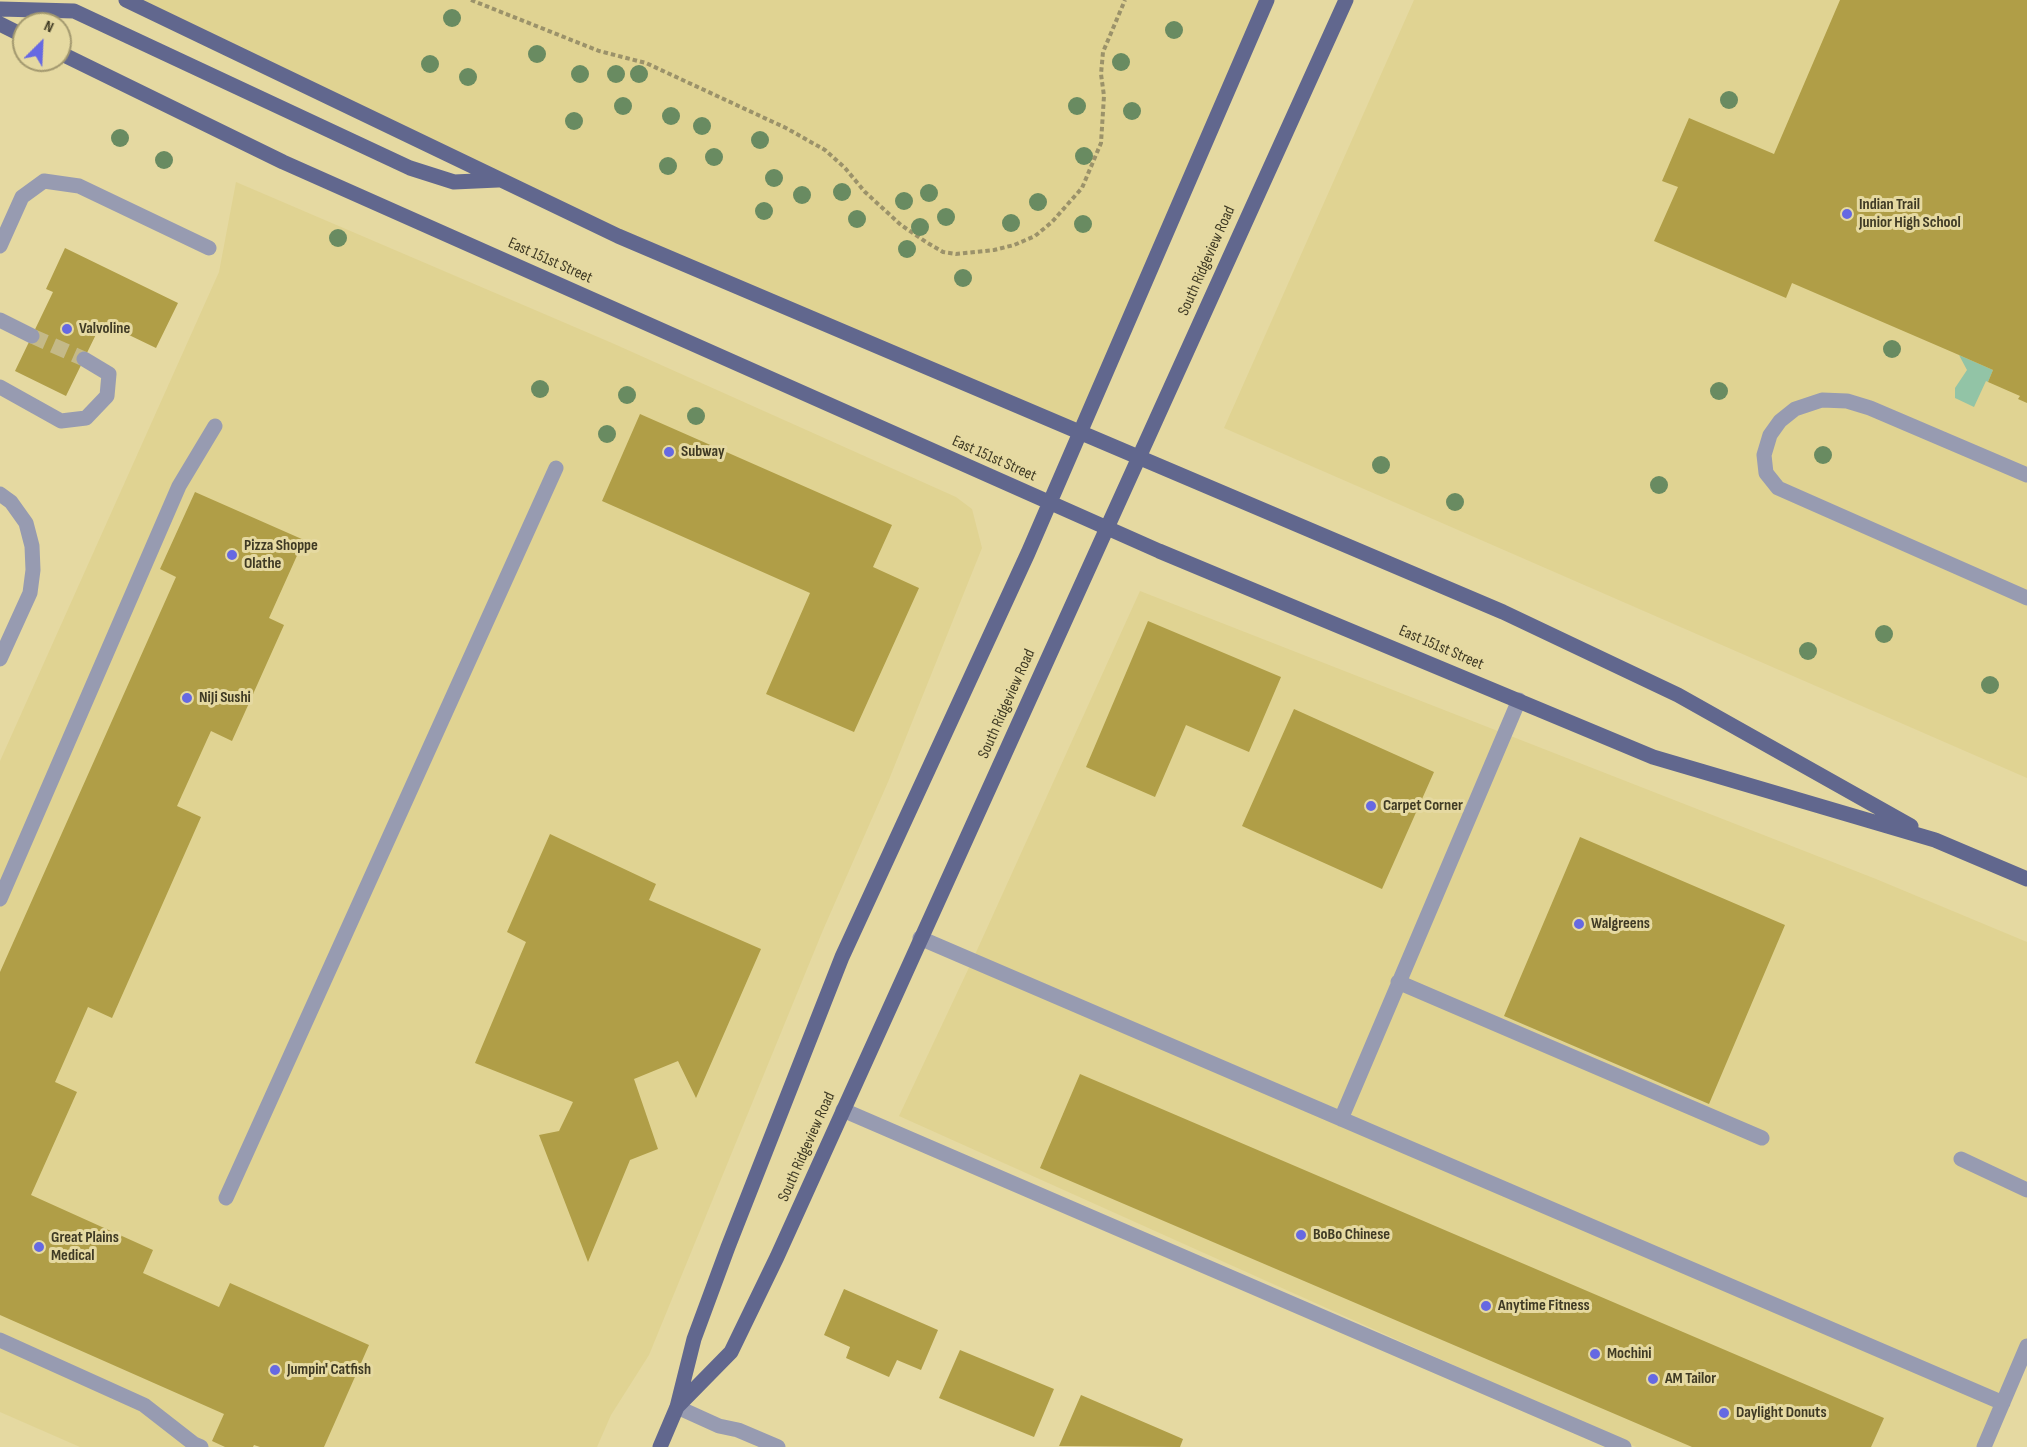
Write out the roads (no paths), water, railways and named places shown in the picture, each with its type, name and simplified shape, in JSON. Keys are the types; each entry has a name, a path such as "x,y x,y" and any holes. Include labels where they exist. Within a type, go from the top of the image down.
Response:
{"main road":[{"name":"East 151st Street","path":"126,0 618,236 1503,612 1678,695 1935,840"},
{"name":"South Ridgeview Road","path":"660,1447 677,1407 694,1339 842,957 1049,503 1267,0"},
{"name":"South Ridgeview Road","path":"677,1407 731,1352 777,1257 1346,0"},
{"path":"0,9 74,10 410,168 453,182 501,180"},
{"name":"East 151st Street","path":"72,59 283,162 1106,528 1653,756 1935,840 2027,879"}],"street":[{"path":"0,246 22,197 44,180 79,186 209,248"},
{"path":"0,320 32,336"},
{"path":"0,387 62,421 86,418 107,396 109,374 84,359"},
{"path":"2027,475 1870,408 1847,401 1822,400 1796,409 1780,421 1770,435 1764,455 1766,473 1778,488 2027,598"},
{"path":"0,899 179,486 215,426"},
{"path":"226,1198 556,468"},
{"path":"0,494 11,502 26,523 32,546 33,570 30,593 0,659"},
{"path":"1341,1119 1519,700"},
{"path":"920,938 2003,1403"},
{"path":"1398,982 1762,1138"},
{"path":"843,1110 1624,1447"},
{"path":"1961,1159 2027,1190"},
{"path":"0,1340 144,1406 201,1447"},
{"path":"1984,1447 2027,1346"},
{"path":"677,1407 719,1426 738,1430 778,1447"}],"tunnel":[{"path":"32,336 84,359"}],"place":[{"name":"Indian Trail Junior High School","path":"1847,214"},
{"name":"Valvoline","path":"67,329"},
{"name":"Subway","path":"669,452"},
{"name":"Pizza Shoppe Olathe","path":"232,555"},
{"name":"NiJi Sushi","path":"187,698"},
{"name":"Carpet Corner","path":"1371,806"},
{"name":"Walgreens","path":"1579,924"},
{"name":"BoBo Chinese","path":"1301,1235"},
{"name":"Great Plains Medical","path":"39,1247"},
{"name":"Anytime Fitness","path":"1486,1306"},
{"name":"Mochini","path":"1595,1354"},
{"name":"Jumpin' Catfish","path":"275,1370"},
{"name":"AM Tailor","path":"1653,1379"},
{"name":"Daylight Donuts","path":"1724,1413"}]}
